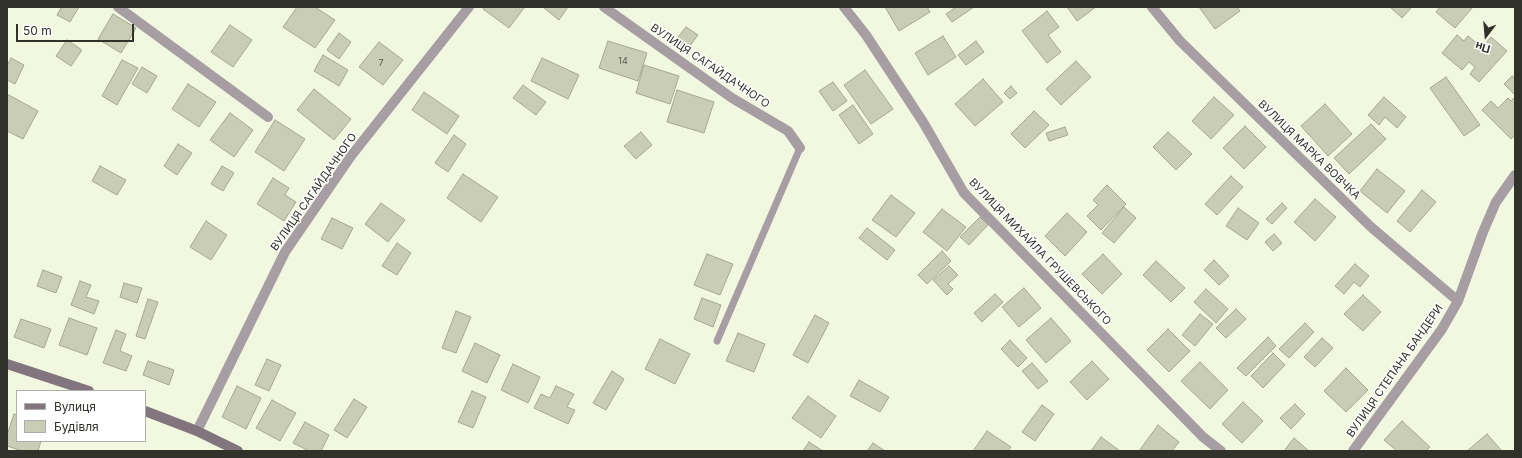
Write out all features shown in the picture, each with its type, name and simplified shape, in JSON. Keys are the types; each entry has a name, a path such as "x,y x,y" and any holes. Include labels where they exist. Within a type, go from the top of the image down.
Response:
{"main road":[{"path":"7,364 86,390"},
{"path":"146,411 197,431 238,451"}],"street":[{"path":"118,7 268,117"},
{"name":"ВУЛИЦЯ САГАЙДАЧНОГО","path":"197,431 286,252 351,156 469,7"},
{"name":"ВУЛИЦЯ САГАЙДАЧНОГО","path":"604,7 732,98 788,131 800,148"},
{"name":"ВУЛИЦЯ МИХАЙЛА ГРУШЕВСЬКОГО","path":"844,7 866,35 923,122 964,193 1203,437 1221,451"},
{"name":"ВУЛИЦЯ МАРКА ВОВЧКА","path":"1152,7 1180,41 1365,221 1458,301"},
{"name":"ВУЛИЦЯ СТЕПАНА БАНДЕРИ","path":"1353,451 1442,329 1458,301 1483,232 1496,202 1515,175"}],"lane":[{"path":"717,341 800,148"}],"building":[{"path":"59,7 79,7 70,22 57,15 61,8"},
{"path":"297,7 315,7 335,20 315,48 283,27"},
{"path":"484,7 524,8 509,28 483,9"},
{"path":"568,7 559,20 544,8"},
{"path":"885,7 927,7 930,12 899,31"},
{"path":"956,7 974,7 952,22 946,14"},
{"path":"1067,7 1096,7 1077,21"},
{"path":"1199,7 1237,7 1240,11 1215,29"},
{"path":"1390,7 1412,7 1402,18"},
{"path":"1440,7 1473,7 1455,28 1436,12"},
{"path":"1047,11 1059,27 1048,35 1061,52 1047,63 1022,31"},
{"path":"113,14 136,28 121,53 98,39"},
{"path":"230,25 252,40 233,67 211,52"},
{"path":"686,27 698,35 686,51 674,42"},
{"path":"339,33 351,42 339,59 327,50"},
{"path":"1457,35 1464,41 1468,36 1482,48 1491,37 1507,51 1479,82 1470,74 1475,67 1469,62 1462,70 1442,53"},
{"path":"943,36 956,57 928,75 915,53"},
{"path":"67,40 82,50 71,66 56,56"},
{"path":"608,41 647,53 638,81 599,68"},
{"path":"976,41 984,52 966,65 958,55"},
{"path":"379,42 403,60 383,85 359,67"},
{"path":"323,55 348,70 339,86 314,71"},
{"path":"11,58 24,65 15,84 7,80 7,66"},
{"path":"542,58 579,75 568,99 531,81"},
{"path":"122,60 138,68 117,105 102,96"},
{"path":"1076,61 1091,77 1061,105 1046,89"},
{"path":"644,65 679,76 670,104 636,93"},
{"path":"142,67 157,76 147,93 132,84"},
{"path":"865,70 893,109 871,124 844,85"},
{"path":"1512,76 1515,78 1515,95 1504,84"},
{"path":"1446,77 1480,125 1464,136 1430,88"},
{"path":"983,79 1003,102 975,126 955,104"},
{"path":"833,82 847,101 833,111 819,91"},
{"path":"188,84 216,102 199,127 172,109"},
{"path":"523,85 546,102 536,115 513,98"},
{"path":"1011,86 1017,93 1010,99 1004,93"},
{"path":"314,89 351,119 334,140 297,110"},
{"path":"677,90 714,102 704,133 667,122"},
{"path":"424,92 459,116 447,134 412,110"},
{"path":"7,94 38,111 23,139 7,131"},
{"path":"1214,97 1234,115 1211,139 1192,121"},
{"path":"1384,97 1406,117 1397,128 1385,117 1379,125 1368,115"},
{"path":"1515,97 1515,135 1511,139 1482,110 1491,101 1498,108 1508,98 1511,101"},
{"path":"1325,104 1352,134 1328,156 1301,126"},
{"path":"853,105 873,134 859,144 839,115"},
{"path":"1034,111 1049,125 1025,148 1011,134"},
{"path":"230,113 253,130 234,157 210,140"},
{"path":"275,120 305,139 284,171 255,152"},
{"path":"1371,124 1386,139 1349,174 1334,158"},
{"path":"1245,126 1266,147 1244,169 1223,148"},
{"path":"1065,127 1068,135 1049,141 1046,133"},
{"path":"641,132 652,145 636,159 624,146"},
{"path":"1168,132 1192,154 1176,170 1153,147"},
{"path":"454,135 466,144 448,172 435,163"},
{"path":"178,144 192,153 177,175 164,166"},
{"path":"100,166 126,180 117,195 92,181"},
{"path":"222,166 234,173 223,191 211,184"},
{"path":"1377,169 1405,191 1387,213 1360,191"},
{"path":"463,174 498,197 481,222 447,198"},
{"path":"1231,176 1243,187 1217,215 1205,204"},
{"path":"273,178 289,188 285,195 296,202 284,221 257,204"},
{"path":"1107,185 1126,204 1101,230 1087,216 1098,205 1093,200"},
{"path":"1422,190 1436,202 1410,232 1397,221"},
{"path":"891,195 915,213 896,237 872,220"},
{"path":"1315,199 1336,217 1315,241 1294,222"},
{"path":"381,203 405,220 388,242 365,224"},
{"path":"1282,203 1287,208 1272,224 1266,219"},
{"path":"1124,207 1136,218 1114,243 1102,233"},
{"path":"1238,208 1259,223 1247,240 1226,226"},
{"path":"942,209 966,227 947,251 923,232"},
{"path":"1067,213 1087,232 1065,256 1045,236"},
{"path":"980,217 988,225 969,245 960,237"},
{"path":"332,218 353,228 342,249 321,239"},
{"path":"206,221 227,235 211,260 190,247"},
{"path":"867,228 895,250 887,260 859,238"},
{"path":"1274,234 1282,243 1273,251 1265,242"},
{"path":"397,243 411,253 397,275 382,266"},
{"path":"942,251 951,261 927,284 918,275"},
{"path":"707,254 733,264 720,295 694,285"},
{"path":"1103,254 1122,274 1102,294 1082,274"},
{"path":"1214,260 1229,276 1219,285 1204,270"},
{"path":"1156,261 1185,288 1171,302 1143,275"},
{"path":"1355,264 1369,276 1360,287 1354,282 1344,294 1335,286"},
{"path":"949,266 958,275 948,284 953,289 947,295 933,280"},
{"path":"43,270 62,277 56,293 37,286"},
{"path":"80,281 91,285 86,297 99,301 94,314 71,305"},
{"path":"124,283 142,288 137,303 120,297"},
{"path":"1024,288 1041,308 1019,327 1002,307"},
{"path":"1206,289 1228,309 1216,323 1194,302"},
{"path":"995,294 1003,302 982,322 974,313"},
{"path":"1363,295 1381,312 1363,331 1344,314"},
{"path":"702,298 721,305 713,327 694,319"},
{"path":"148,299 158,302 145,339 136,336"},
{"path":"1236,309 1246,319 1226,338 1216,328"},
{"path":"456,311 471,317 456,353 442,348"},
{"path":"1200,314 1213,324 1195,346 1182,335"},
{"path":"815,315 829,323 808,363 793,355"},
{"path":"69,318 97,328 87,355 59,345"},
{"path":"1051,318 1071,341 1046,363 1026,340"},
{"path":"21,319 51,329 44,348 14,337"},
{"path":"1305,323 1314,332 1289,358 1279,349"},
{"path":"1168,329 1190,351 1169,372 1147,350"},
{"path":"116,330 126,334 120,351 132,356 126,371 103,363"},
{"path":"738,333 765,344 754,372 726,361"},
{"path":"1268,337 1276,346 1246,376 1237,368"},
{"path":"1322,338 1333,348 1315,367 1304,357"},
{"path":"660,339 690,354 675,384 645,369"},
{"path":"1010,340 1027,358 1018,367 1001,349"},
{"path":"475,343 500,355 487,383 462,371"},
{"path":"1273,353 1285,365 1263,388 1251,376"},
{"path":"267,359 281,365 269,391 255,385"},
{"path":"148,361 174,370 169,385 143,375"},
{"path":"1092,361 1109,379 1087,400 1070,382"},
{"path":"1200,362 1228,390 1210,409 1181,381"},
{"path":"1032,363 1048,381 1038,389 1022,371"},
{"path":"513,364 540,377 528,403 501,390"},
{"path":"1346,368 1368,390 1346,412 1324,391"},
{"path":"612,371 624,379 606,410 593,403"},
{"path":"859,380 889,397 880,412 850,396"},
{"path":"237,386 261,398 246,429 222,417"},
{"path":"556,386 574,394 567,407 575,410 568,424 534,408 541,394 550,398"},
{"path":"472,391 486,397 473,428 458,422"},
{"path":"808,396 836,416 821,438 792,418"},
{"path":"354,399 367,407 347,438 334,430"},
{"path":"272,400 296,413 280,441 256,428"},
{"path":"1243,402 1263,421 1242,443 1222,424"},
{"path":"1295,404 1305,414 1291,429 1280,418"},
{"path":"1042,405 1054,414 1035,441 1022,432"},
{"path":"14,414 16,415 16,442 41,442 38,451 22,451 7,446 7,435"},
{"path":"1402,421 1430,447 1426,451 1397,451 1384,440"},
{"path":"305,422 329,435 321,451 309,451 293,443"},
{"path":"1158,425 1179,442 1172,451 1139,451"},
{"path":"987,431 1011,447 1008,451 973,451"},
{"path":"1487,434 1502,451 1467,451"},
{"path":"1101,437 1120,451 1091,451"},
{"path":"1294,438 1309,451 1284,451"},
{"path":"809,442 823,451 803,451"},
{"path":"873,443 885,451 867,451"}]}
